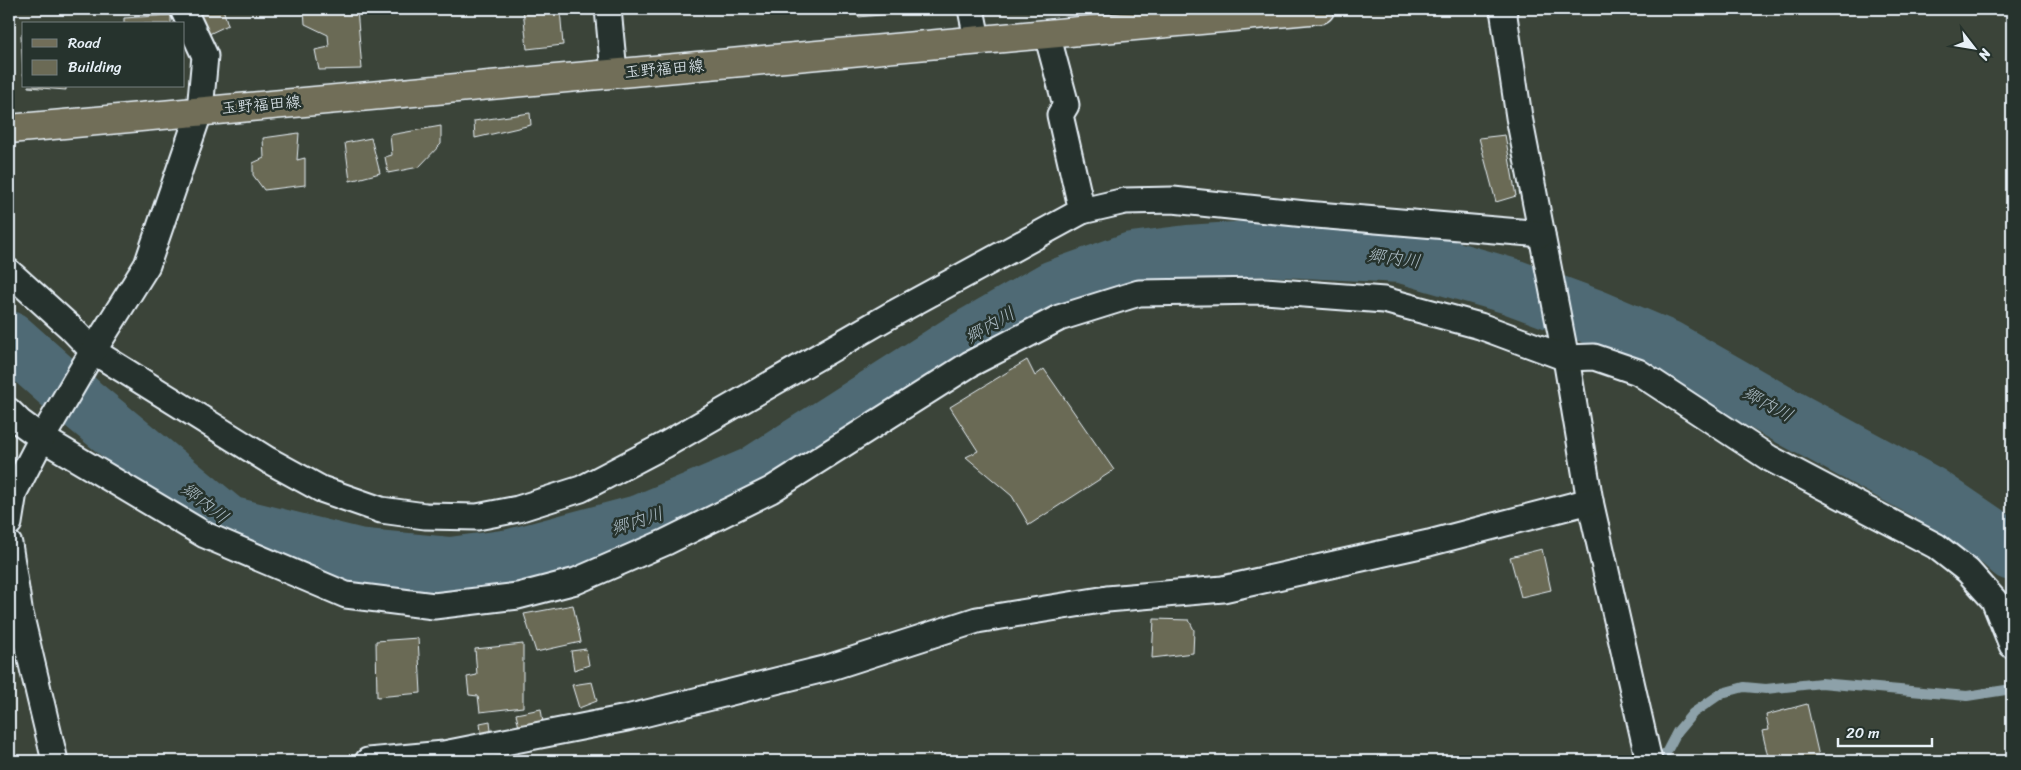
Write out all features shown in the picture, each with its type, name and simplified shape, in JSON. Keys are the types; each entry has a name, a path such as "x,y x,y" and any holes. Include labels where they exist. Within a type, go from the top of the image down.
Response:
{"main road":[{"name":"玉野福田線","path":"9,128 1320,9"}],"street":[{"path":"9,523 14,492 89,357 147,265 200,110 205,56 183,9"},
{"path":"608,9 614,72"},
{"path":"971,9 977,39"},
{"path":"1503,9 1518,117 1564,347 1590,501 1648,758"},
{"path":"1047,34 1066,104 1060,115 1082,211"},
{"path":"9,272 71,328 89,357 321,489 381,510 425,516 477,517 518,509 581,489 665,446 889,316 1082,211 1126,201 1173,200 1305,214 1542,234"},
{"path":"9,411 20,422 48,429 205,535 346,596 434,606 518,596 576,581 666,542 771,490 970,364 1059,318 1139,293 1265,291 1384,300 1564,347 1638,372 1768,458 1936,546 1968,571 1994,600 2012,645"},
{"path":"368,761 418,759 627,718 828,668 977,620 1107,598 1223,589 1428,543 1590,501"},
{"path":"9,544 19,609 56,761"}],"building":[{"path":"199,9 223,9 228,25 207,35"},
{"path":"304,9 357,9 362,69 319,70 315,50 329,47 328,35 305,24"},
{"path":"523,9 560,9 563,45 527,49"},
{"path":"858,9 927,9 926,11 858,17"},
{"path":"171,15 171,22 124,22 124,18"},
{"path":"41,88 66,88 66,90"},
{"path":"530,113 531,125 475,138 474,121"},
{"path":"441,126 441,144 419,167 388,173 385,157 392,155 390,135"},
{"path":"299,133 297,160 305,158 305,185 264,190 253,175 253,163 264,158 263,138"},
{"path":"1505,135 1516,196 1496,202 1479,138"},
{"path":"371,138 380,173 350,181 345,143"},
{"path":"1027,360 1035,376 1044,369 1114,470 1029,525 1012,496 966,457 978,451 950,407"},
{"path":"1542,549 1551,590 1521,597 1510,557"},
{"path":"573,605 581,642 536,652 524,614"},
{"path":"1154,619 1189,620 1194,630 1193,653 1152,658"},
{"path":"418,638 421,693 377,697 376,641"},
{"path":"523,644 523,707 480,712 478,696 469,695 467,677 477,675 475,649"},
{"path":"586,649 589,665 574,670 571,651"},
{"path":"592,682 597,701 579,708 572,685"},
{"path":"1807,704 1820,761 1769,761 1762,731 1769,730 1766,715"},
{"path":"541,709 544,729 520,732 516,714"},
{"path":"490,721 492,741 482,741 480,723"}],"waterway":[{"name":"郷内川","path":"9,339 81,403 228,524 357,556 451,565 511,557 642,522 753,475 960,342 1054,288 1132,260 1188,253 1265,248 1402,255 1510,286 1594,317 1667,348 1775,410 1928,493 2000,542 2012,553"},
{"path":"1650,761 1666,753 1677,732 1693,713 1722,693 1744,687 1766,689 1821,683 1967,696 2012,689"}]}
